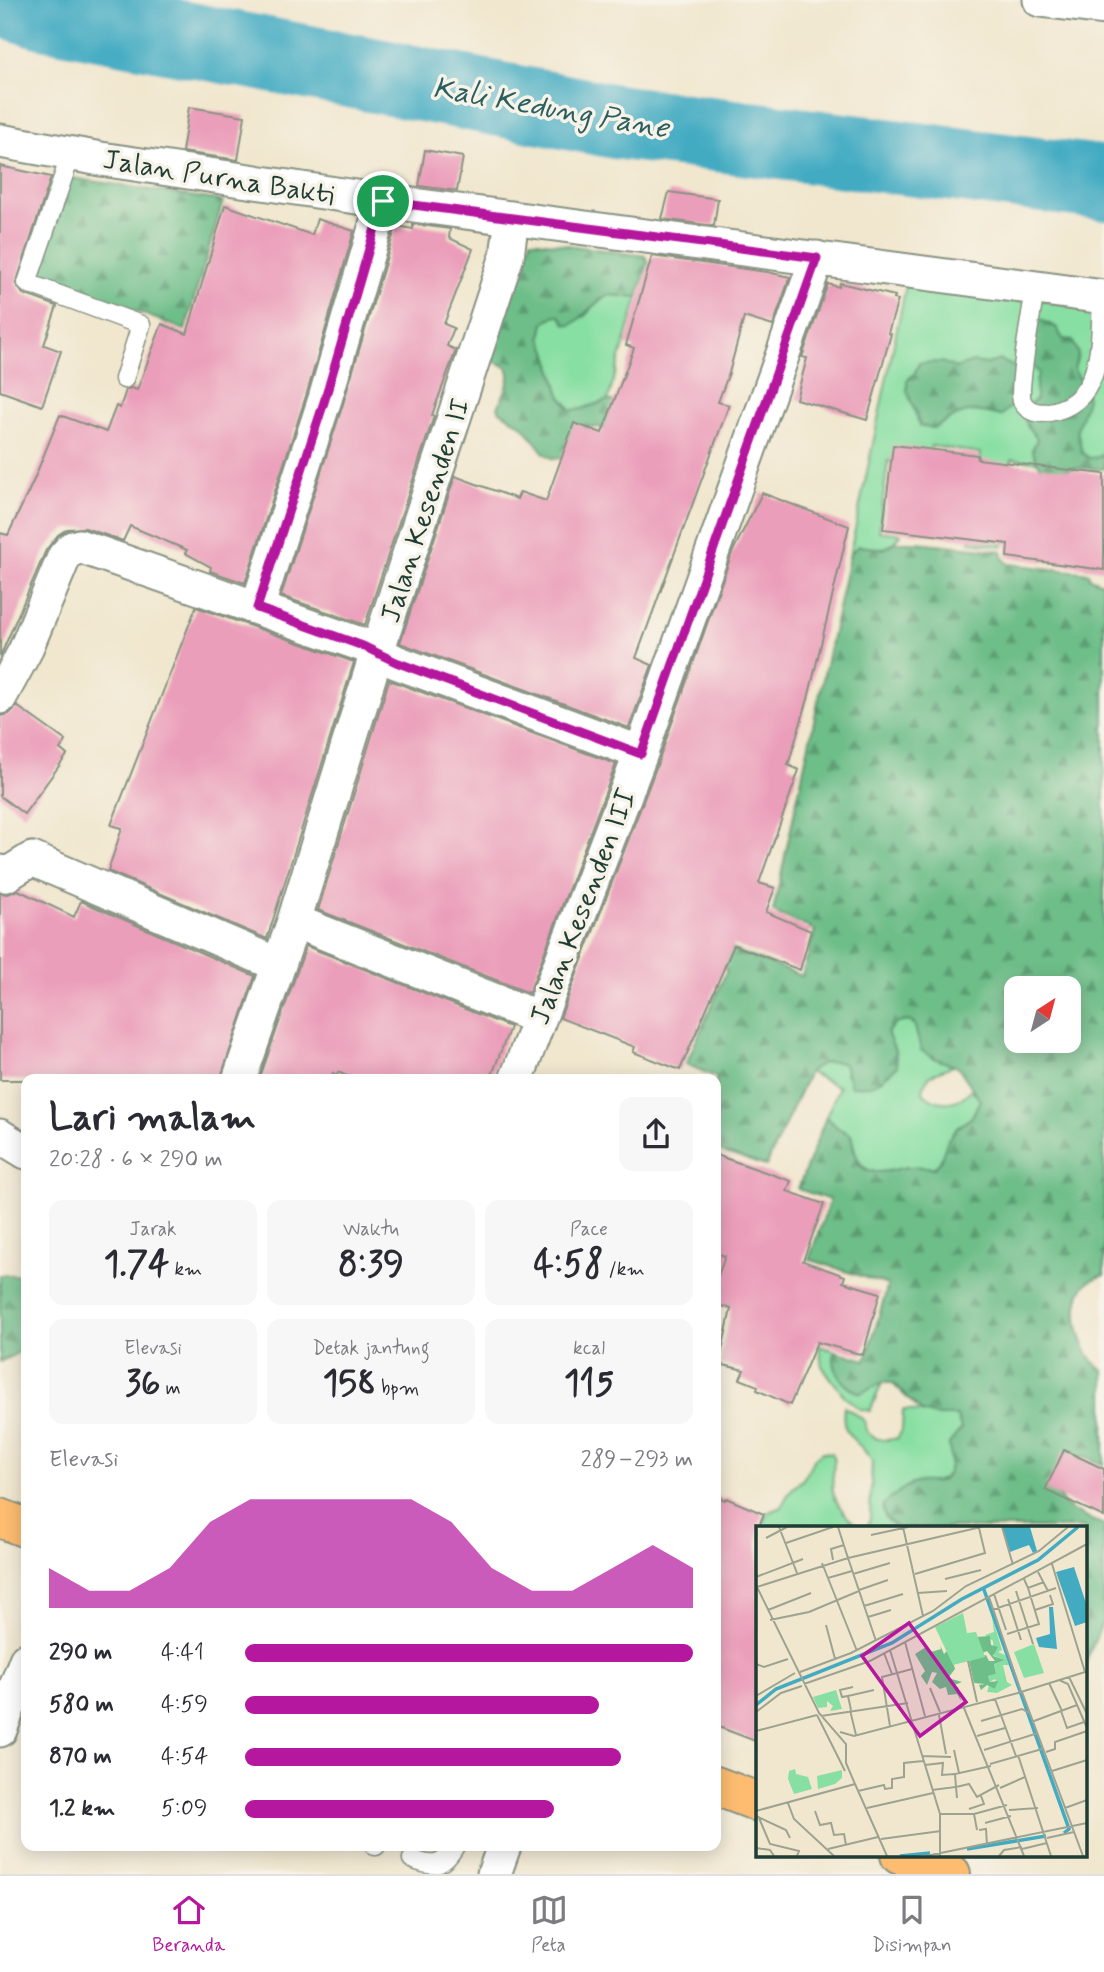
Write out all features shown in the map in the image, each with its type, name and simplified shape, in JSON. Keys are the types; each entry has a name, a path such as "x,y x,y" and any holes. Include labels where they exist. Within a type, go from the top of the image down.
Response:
{"highway":[{"path":"0,1518 21,1526"},
{"path":"721,1788 756,1801"},
{"path":"903,1856 951,1874"}],"street":[{"path":"1040,0 1104,8"},
{"name":"Jalan Purna Bakti","path":"0,141 383,201 1103,297"},
{"path":"257,608 325,399 383,201"},
{"name":"Jalan Kesenden II","path":"241,1074 294,921 377,652 508,256 512,218"},
{"name":"Jalan Kesenden III","path":"518,1074 641,754 817,258"},
{"path":"0,697 25,652 64,557 72,548 84,547 377,652 396,662 641,754"},
{"path":"0,872 6,875 32,859 279,965"},
{"path":"294,921 539,1018"},
{"path":"0,1136 21,1149"},
{"path":"0,1730 21,1673"},
{"path":"494,1874 502,1851"}],"lane":[{"path":"71,153 27,283 141,326 124,379"},
{"path":"1035,288 1020,384 1022,402 1028,409 1037,412 1064,409 1079,400 1094,381 1103,297"},
{"path":"412,1859 425,1865 440,1864 451,1851"}],"green space":[{"path":"66,177 223,201 185,330 35,273"},
{"path":"531,240 645,256 648,262 638,297 608,295 571,325 555,315 544,323 541,337 560,395 568,407 572,410 582,409 608,400 631,406 615,433 598,427 584,427 566,459 552,458 544,453 523,426 500,411 498,407 509,376 505,366 490,360"},
{"path":"907,281 1104,309 1104,468 1012,459 1003,546 970,542 981,453 931,446 928,466 888,461 879,531 901,534 897,540 883,548 859,546 850,553"},
{"path":"608,295 638,297 608,400 572,410 560,395 541,337 544,323 555,315 584,317"},
{"path":"1041,320 1056,327 1063,339 1072,340 1077,351 1074,370 1084,386 1087,399 1077,430 1082,453 1090,458 1099,457 1104,451 1104,469 1070,468 1055,475 1041,468 1032,450 1037,439 1022,412 1036,399 1039,373 1030,363 1038,323"},
{"path":"1000,360 1025,372 1024,394 1001,416 973,412 959,415 934,428 920,426 907,390 907,380 914,374 919,363 942,362 955,368 973,362 987,364"},
{"path":"896,542 1002,551 1008,564 1089,573 1090,578 1104,584 1104,1275 1085,1285 1077,1306 1077,1319 1083,1344 1104,1371 1104,1465 1084,1456 1065,1460 1057,1482 1058,1492 1066,1506 1104,1525 1104,1619 1086,1662 1086,1526 895,1526 885,1516 883,1505 895,1494 915,1483 937,1482 946,1476 950,1466 949,1444 961,1429 957,1416 936,1416 922,1412 892,1383 882,1383 861,1393 843,1382 836,1371 835,1351 866,1360 888,1285 809,1259 830,1200 798,1189 826,1117 851,1135 858,1160 867,1170 879,1172 914,1167 934,1168 940,1162 948,1139 972,1117 980,1100 959,1068 921,1050 914,1023 899,1023 887,1033 895,1051 897,1066 877,1083 851,1086 844,1064 838,1062 825,1062 809,1072 766,1166 721,1152 721,1074 709,1074 686,1064 727,970 695,955 702,938 802,976 815,930 773,912 850,553 859,546 884,549"},
{"path":"910,1021 916,1027 920,1043 928,1053 955,1065 930,1077 923,1092 935,1100 948,1102 961,1098 971,1089 980,1100 972,1117 957,1128 938,1166 907,1167 879,1173 861,1164 851,1135 826,1117 839,1087 809,1072 829,1061 844,1063 846,1074 897,1066 895,1051 887,1033 896,1023"},
{"path":"0,1275 20,1275 21,1352 0,1362"},
{"path":"819,1346 835,1351 834,1354 861,1393 882,1383 870,1411 860,1409 845,1397 822,1366"},
{"path":"844,1407 863,1420 870,1435 881,1440 890,1440 898,1438 902,1430 903,1410 958,1416 961,1429 949,1444 951,1461 948,1474 938,1481 921,1482 886,1518 897,1526 867,1526 870,1519 872,1461 847,1431 843,1417"},
{"path":"822,1452 832,1453 833,1492 847,1516 858,1526 762,1526 769,1512 781,1507 790,1491 803,1479 815,1458"}],"building":[{"path":"189,107 245,116 238,160 182,152"},
{"path":"425,150 463,157 457,191 419,186"},
{"path":"0,166 51,177 16,284 23,294 57,306 44,345 61,351 42,406 0,391"},
{"path":"669,192 718,199 714,226 662,219"},
{"path":"225,205 312,235 317,219 354,231 307,393 245,583 210,571 211,567 185,553 187,550 130,526 123,541 85,528 67,529 58,535 46,550 0,657 0,533 8,535 60,415 106,432 116,406 120,408 126,390 137,390 162,324 187,334"},
{"path":"413,224 450,229 449,238 473,249 444,324 454,328 447,346 456,350 432,415 434,416 365,625 281,596 343,404 396,226 413,229"},
{"path":"652,256 790,277 773,326 744,317 718,402 729,405 636,658 652,665 629,728 400,643 455,476 517,499 520,492 546,501 574,423 602,433 634,348 626,345"},
{"path":"840,283 895,296 894,299 898,300 867,420 796,399 807,358 802,357 828,284 839,287"},
{"path":"893,445 978,455 977,459 1104,474 1104,570 1007,557 1008,544 883,529"},
{"path":"762,493 849,526 808,699 788,765 799,770 759,883 775,888 766,912 811,931 800,970 734,945 680,1070 633,1052 635,1047 560,1018 659,760 732,553"},
{"path":"196,607 354,662 267,939 108,871 122,828 111,825"},
{"path":"389,680 616,764 529,993 318,910"},
{"path":"17,706 66,741 60,749 67,755 24,814 0,796 0,716 9,714"},
{"path":"18,890 74,917 81,901 255,976 222,1074 21,1074 21,1080 0,1080 0,893 8,894"},
{"path":"306,946 510,1027 492,1074 261,1074"},
{"path":"721,1157 791,1181 787,1191 824,1204 803,1261 845,1276 843,1282 880,1293 863,1355 817,1342 790,1405 740,1379 744,1370 721,1364 731,1309 721,1306 721,1267 725,1256 721,1255"},
{"path":"1064,1450 1104,1469 1104,1517 1045,1490"},
{"path":"721,1498 764,1514 759,1526 756,1526 756,1741 721,1728"}],"waterway":[{"name":"Kali Kedung Pane","path":"3,0 45,12 618,122 1104,183"}],"route":[{"path":"383,201 817,258 641,754 396,662 363,646 257,608 325,399 383,201"}]}
